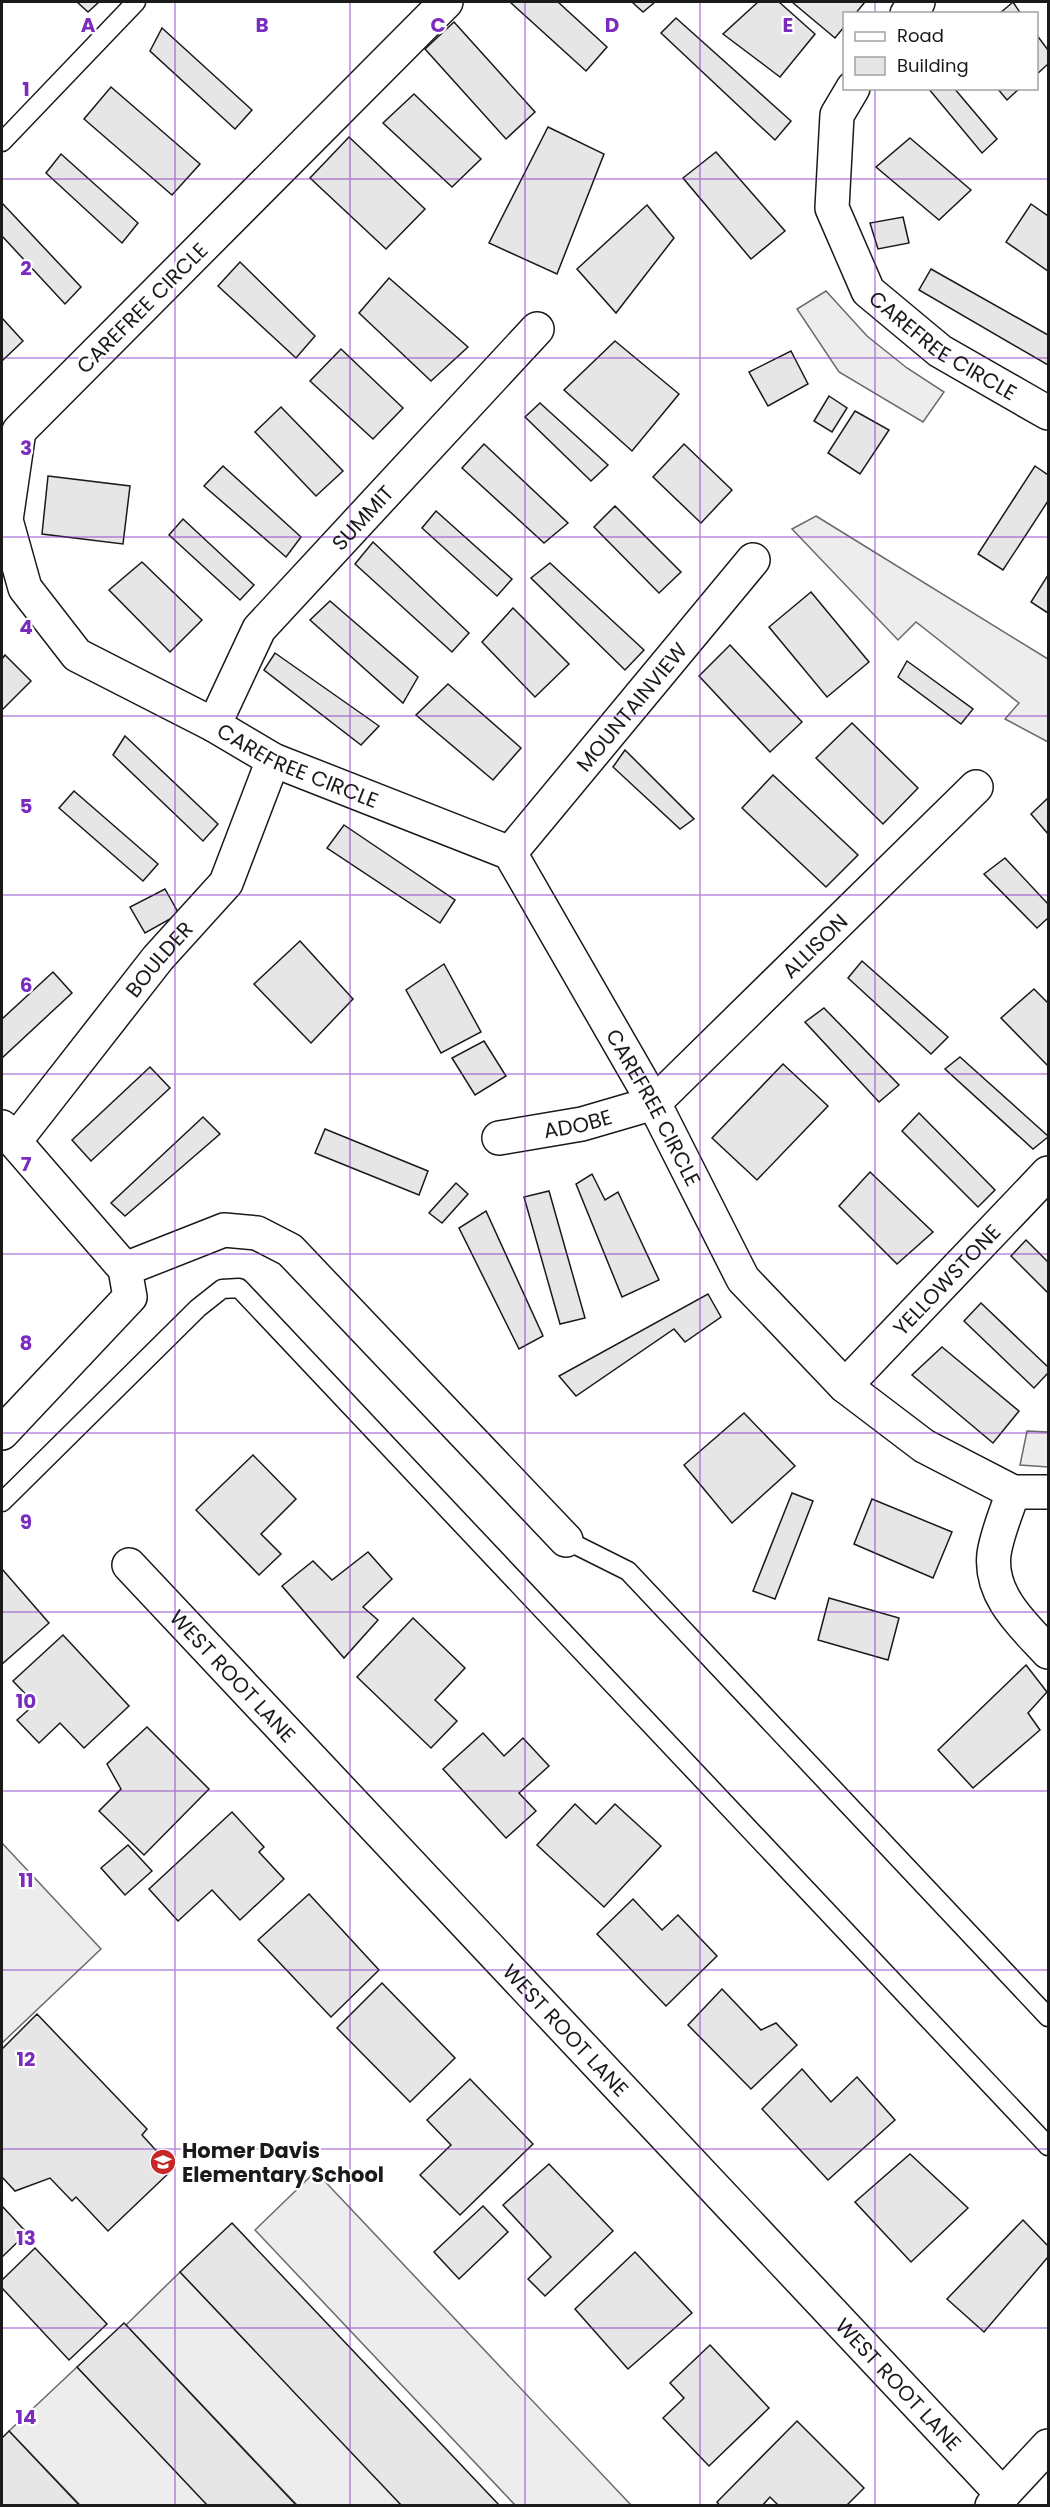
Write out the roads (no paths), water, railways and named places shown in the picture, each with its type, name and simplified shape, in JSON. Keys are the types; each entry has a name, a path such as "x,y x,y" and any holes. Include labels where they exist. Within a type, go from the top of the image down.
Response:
{"street":[{"name":"CAREFREE CIRCLE","path":"446,2 19,432 4,520 25,588 77,654 214,725 273,760 510,854 654,1103 743,1279 845,1386 924,1446 1013,1492 1048,1492"},
{"name":"CAREFREE CIRCLE","path":"852,90 837,116 832,208 868,291 940,351 1048,413"},
{"name":"SUMMIT","path":"214,725 259,629 537,329"},
{"name":"MOUNTAINVIEW","path":"510,854 753,560"},
{"name":"BOULDER","path":"8,1134 158,958 226,883 273,760"},
{"name":"ALLISON","path":"654,1103 976,787"},
{"name":"ADOBE","path":"499,1138 582,1124 654,1103"},
{"path":"2,1433 130,1297 125,1269 8,1134"},
{"name":"YELLOWSTONE","path":"845,1386 1048,1173"},
{"path":"125,1269 224,1230 257,1233 290,1250 566,1540"},
{"path":"1013,1492 994,1554 996,1582 1011,1611 1048,1652"},
{"name":"WEST ROOT LANE","path":"129,1565 998,2500"},
{"path":"998,2500 1048,2446"}],"lane":[{"path":"2,142 136,2"},
{"path":"2,1502 198,1308 222,1289 239,1288 1048,2146"},
{"path":"566,1540 628,1571 1048,2017"}],"place":[{"name":"Homer Davis Elementary School","path":"163,2162"}]}
